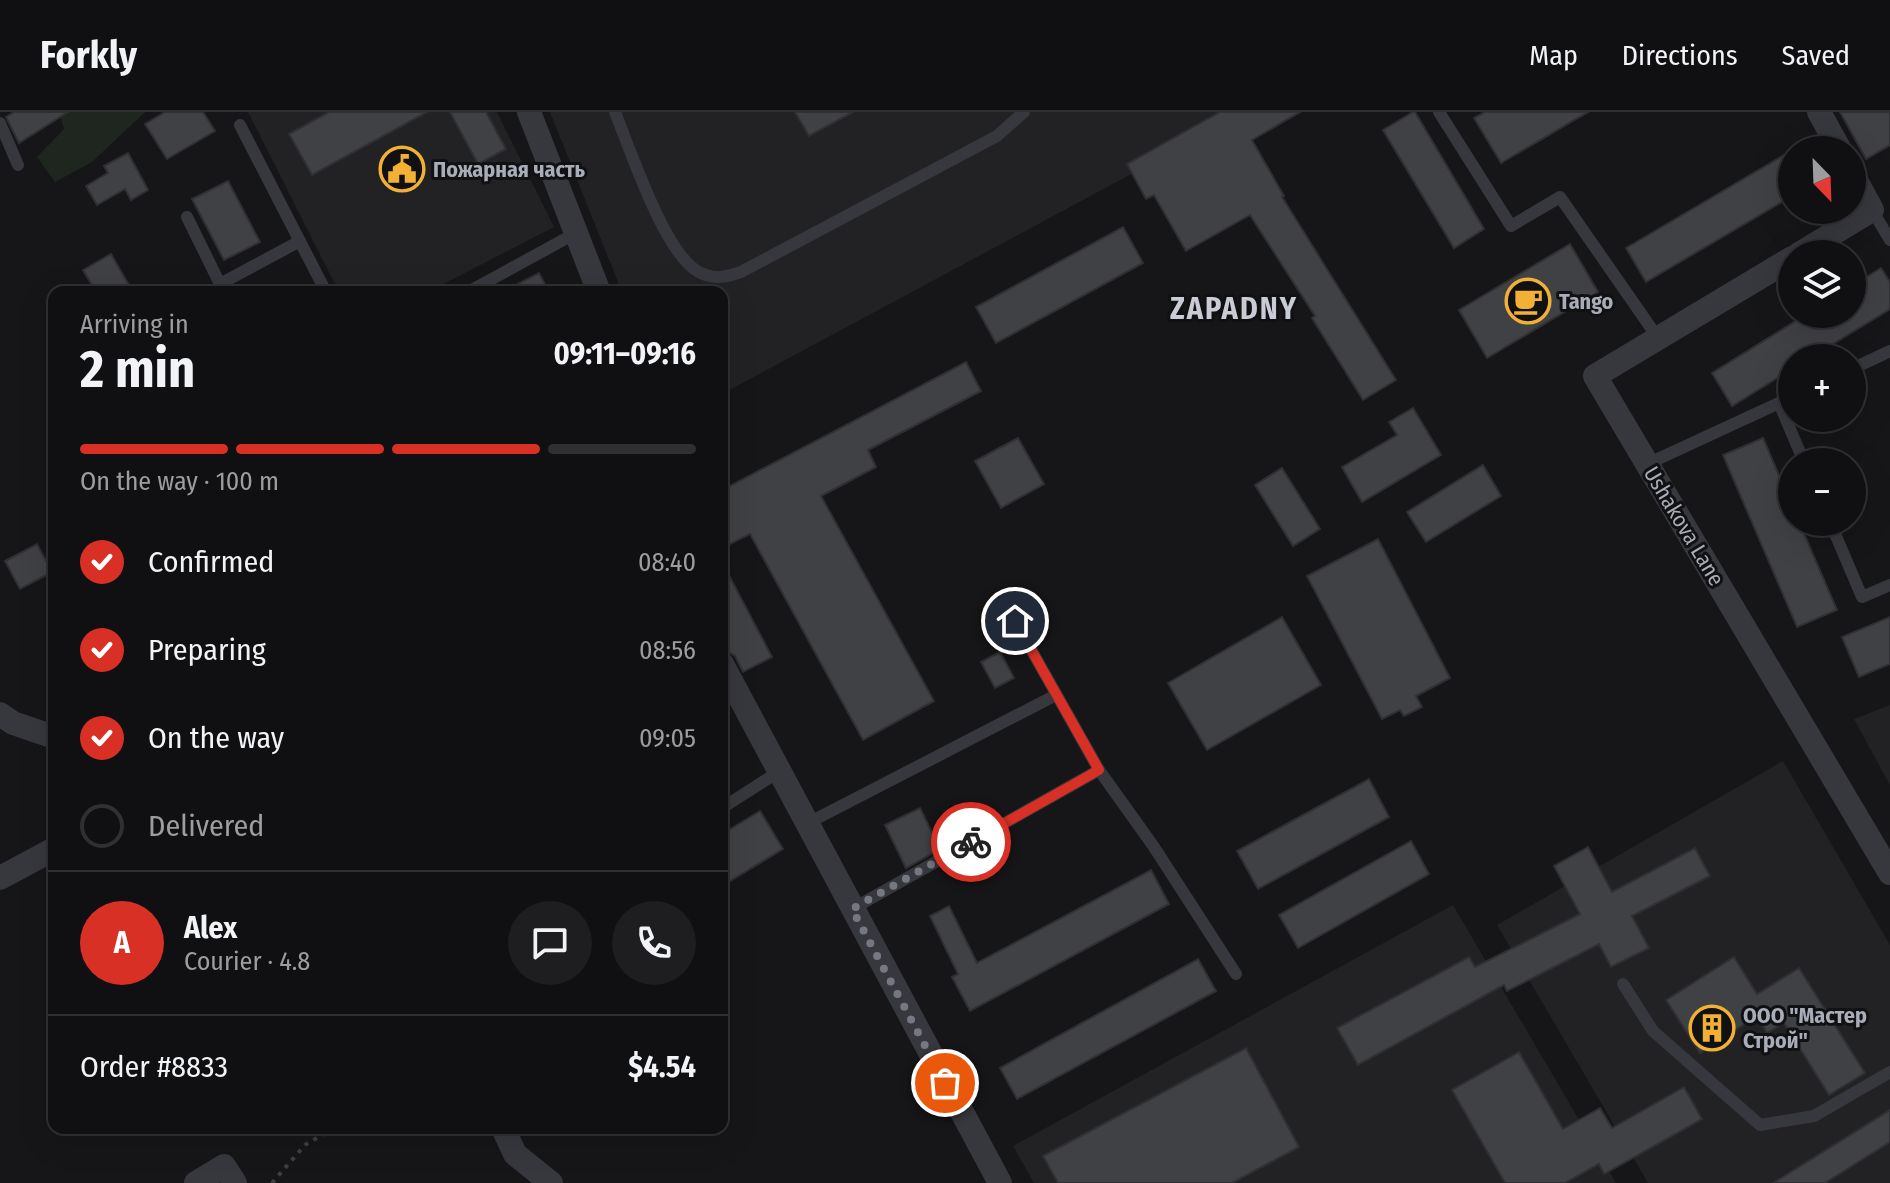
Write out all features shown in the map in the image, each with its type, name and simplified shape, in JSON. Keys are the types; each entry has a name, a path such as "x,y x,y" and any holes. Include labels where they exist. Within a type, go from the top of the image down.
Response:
{"street":[{"path":"529,112 597,286"},
{"path":"1819,112 1832,136"},
{"path":"1823,240 1881,206 1866,189"},
{"name":"Ushakova Lane","path":"1778,266 1595,376 1887,860"},
{"path":"728,675 1000,1183"},
{"path":"0,714 13,723 48,735"},
{"path":"0,878 48,852"},
{"path":"506,1134 515,1154 551,1183"},
{"path":"196,1183 224,1166 235,1183"}],"lane":[{"path":"615,112 657,216 671,241 697,272 727,277 997,136 1024,112"},
{"path":"1439,112 1511,226 1560,197 1658,338"},
{"path":"0,123 18,165"},
{"path":"240,125 323,286"},
{"path":"1881,206 1890,240"},
{"path":"187,217 220,284 300,241"},
{"path":"489,286 576,233"},
{"path":"1866,362 1890,351"},
{"path":"1647,464 1778,403"},
{"path":"1836,536 1862,597 1890,585"},
{"path":"1015,621 1099,770 1154,847 1236,974"},
{"path":"808,823 1056,695"},
{"path":"852,909 1099,770"},
{"path":"728,804 780,771"},
{"path":"1623,984 1653,1031 1760,1125 1814,1116 1890,1072"}],"path":[{"path":"272,1183 305,1145 324,1134"}],"shaded area":[{"path":"59,112 145,112 92,162 55,182 37,157 64,129"},
{"name":"Пожарная часть","path":"248,112 497,112 554,227 440,286 336,286"},
{"path":"550,112 1247,112 728,391 728,286 620,286"},
{"path":"1890,705 1890,785 1854,719"},
{"path":"1783,761 1890,945 1890,1183 1648,1183 1497,925"},
{"path":"1453,905 1616,1183 1034,1183 1013,1146"}],"building":[{"path":"14,112 68,112 19,143 6,117"},
{"path":"165,112 203,112 215,131 167,159 145,124"},
{"path":"329,112 427,112 312,175 289,134"},
{"path":"450,112 486,112 506,149 478,164"},
{"path":"795,112 853,112 809,136"},
{"path":"1220,112 1300,112 1252,140 1282,197 1396,380 1363,400 1312,318 1315,316 1250,215 1186,251 1154,195 1146,199 1127,164"},
{"path":"1413,112 1484,229 1454,248 1383,130"},
{"path":"1485,112 1588,112 1501,163 1474,118"},
{"path":"1840,112 1890,112 1890,145 1866,159 1866,136 1853,136"},
{"path":"128,153 148,190 131,200 125,189 97,205 86,186 108,173 104,166"},
{"path":"1778,159 1778,204 1646,282 1626,248"},
{"path":"228,181 260,242 224,260 192,199"},
{"path":"1123,227 1143,263 996,343 976,307"},
{"name":"Tango","path":"1570,244 1598,292 1487,358 1459,310"},
{"path":"111,254 130,286 92,286 83,270"},
{"path":"1881,268 1890,282 1890,309 1866,324 1866,277"},
{"path":"539,273 546,286 514,286"},
{"path":"1784,328 1859,328 1833,344 1778,344 1778,378 1732,406 1712,373"},
{"path":"966,362 981,391 868,450 876,467 821,496 934,701 863,740 750,534 728,545 728,487"},
{"path":"1413,408 1441,455 1362,502 1342,467 1397,435 1389,422"},
{"path":"1018,438 1044,484 1001,508 975,461"},
{"path":"1763,438 1778,473 1778,536 1805,536 1837,610 1797,627 1723,455"},
{"path":"1483,465 1501,496 1426,542 1407,512"},
{"path":"1282,468 1320,529 1293,546 1255,485"},
{"path":"1378,539 1450,678 1416,696 1422,707 1404,716 1400,710 1382,719 1307,576"},
{"path":"37,544 48,565 48,574 20,589 5,561"},
{"path":"728,573 772,657 743,672 735,656 728,652"},
{"path":"1282,617 1321,685 1207,750 1168,683"},
{"path":"1890,617 1890,664 1859,677 1842,637"},
{"path":"1000,652 1014,678 995,688 981,662"},
{"path":"1369,779 1389,817 1258,889 1237,851"},
{"path":"920,808 940,849 906,868 885,825"},
{"path":"760,811 783,849 728,882 728,830"},
{"path":"1411,841 1429,874 1298,948 1279,915"},
{"path":"1588,847 1612,892 1695,848 1710,876 1632,916 1649,948 1611,967 1599,944 1507,991 1504,985 1358,1065 1337,1028 1469,957 1475,967 1580,914 1554,866"},
{"path":"1151,870 1169,904 970,1011 952,977 958,974 930,916 949,906 977,963"},
{"name":"ООО \"Мастер Строй\"","path":"1734,957 1757,994 1799,968 1865,1073 1829,1095 1784,1023 1767,1033 1757,1016 1700,1053 1666,1000"},
{"path":"1198,959 1216,991 1017,1099 1000,1068"},
{"path":"1246,1048 1299,1147 1232,1183 1058,1183 1043,1156"},
{"path":"1519,1052 1563,1129 1600,1108 1612,1128 1684,1087 1702,1119 1604,1174 1599,1164 1565,1183 1505,1183 1452,1090"},
{"path":"1890,1110 1890,1142 1825,1183 1773,1183"}],"way so far":[{"path":"945,1083 852,909 971,842"}],"place":[{"name":"Пожарная часть","path":"402,169"},
{"name":"Tango","path":"1528,301"},
{"name":"ООО \"Мастер Строй\"","path":"1712,1028"}],"district":[{"name":"ZAPADNY","path":"1234,309"}],"route":[{"path":"971,842 1099,770 1015,621"}]}
